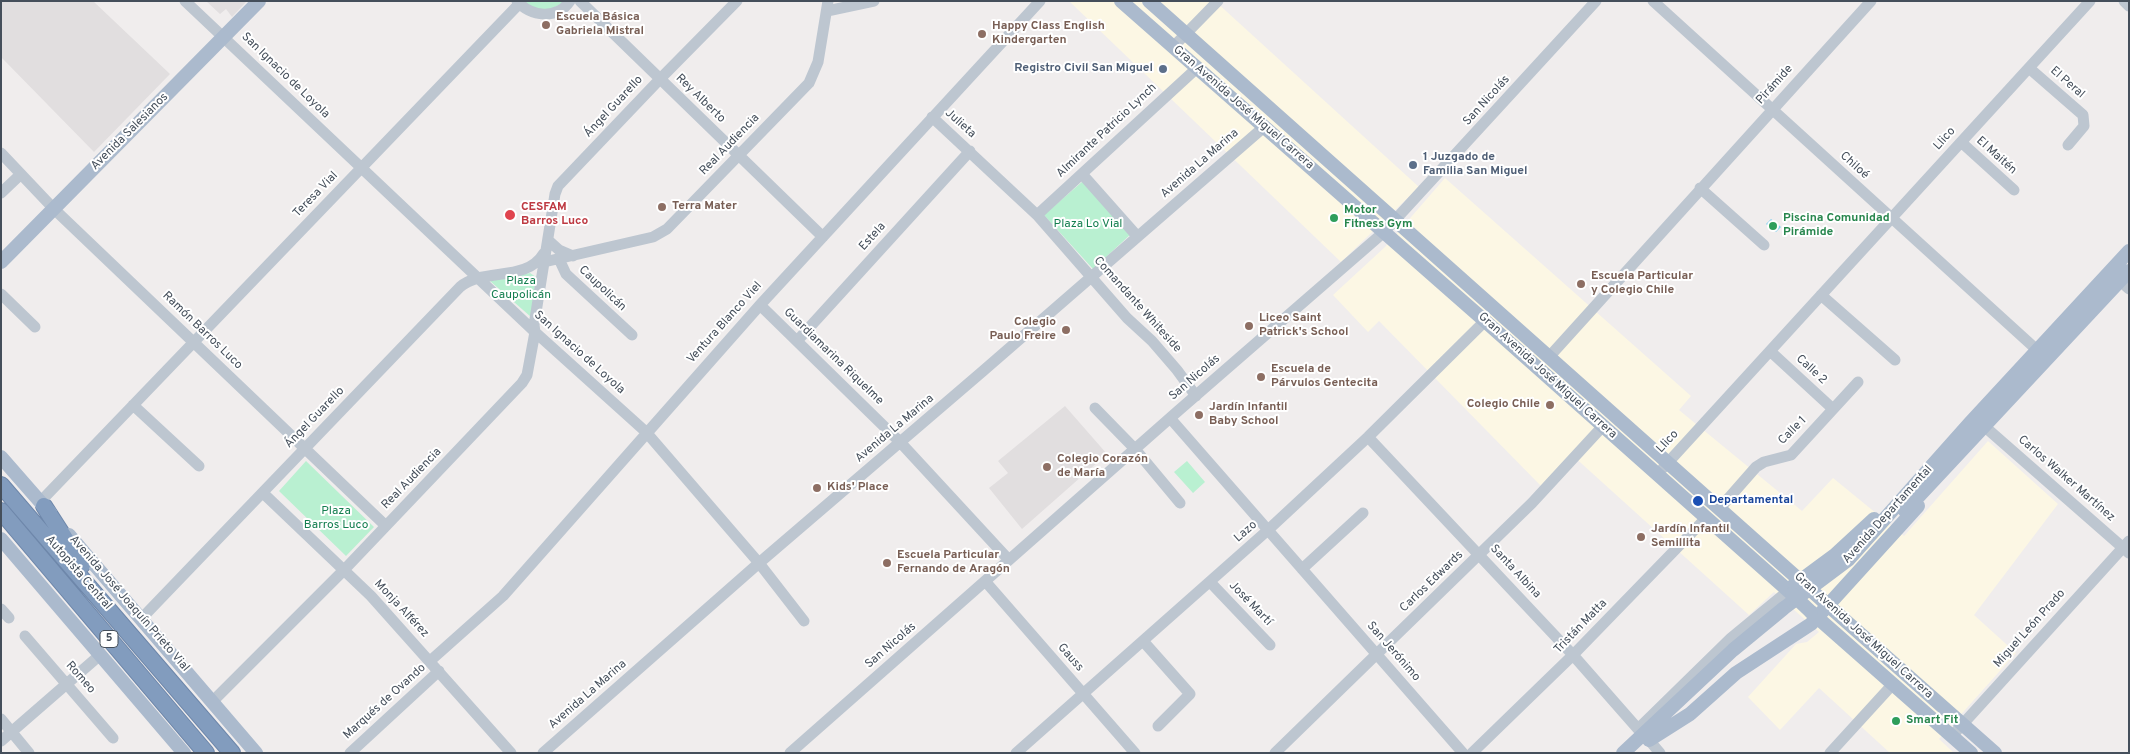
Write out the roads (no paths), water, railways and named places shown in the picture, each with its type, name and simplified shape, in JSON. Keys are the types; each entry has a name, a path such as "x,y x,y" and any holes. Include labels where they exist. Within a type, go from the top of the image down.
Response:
{"highway":[{"name":"Autopista Central","path":"1,485 232,753"},
{"path":"42,504 120,623"},
{"name":"Autopista Central","path":"1,511 206,753"},
{"path":"1,526 61,582"}],"main road":[{"name":"Avenida Salesianos","path":"1,262 259,1"},
{"name":"Gran Avenida José Miguel Carrera","path":"1121,1 1485,321 1971,753"},
{"name":"Gran Avenida José Miguel Carrera","path":"1149,1 1994,753"},
{"name":"Avenida Departamental","path":"1635,753 1741,653 1776,625 1826,590 1856,563 1976,428 2037,350 2129,251"},
{"name":"Avenida Departamental","path":"1621,753 1733,650 1784,608 1848,560 1976,428 2126,280"},
{"path":"1542,372 1549,358"},
{"path":"1790,592 1854,539 1938,452 1976,428"},
{"path":"1649,740 1690,714 1736,674 1808,627 1814,614 1948,474 1976,428"},
{"name":"Avenida José Joaquín Prieto Vial","path":"1,457 142,618 256,753"},
{"path":"1,540 184,753"},
{"path":"1621,753 1638,729"}],"street":[{"name":"San Ignacio de Loyola","path":"185,1 477,278 646,432 759,563 804,621"},
{"path":"518,3 533,13 548,14 562,9 570,1"},
{"name":"Rey Alberto","path":"580,1 823,237"},
{"name":"Ángel Guarello","path":"546,251 558,186 737,1"},
{"name":"Real Audiencia","path":"212,701 344,570 524,380 535,332 534,325 546,251 559,259 661,233 667,229 809,83 818,62 828,6 874,1"},
{"name":"Ventura Blanco Viel","path":"430,661 498,602 760,305 1040,1"},
{"path":"1172,47 1218,1"},
{"name":"San Nicolás","path":"797,751 985,581 1396,221 1596,1"},
{"name":"Chiloé","path":"1653,1 2037,350"},
{"name":"Pirámide","path":"1549,358 1700,188 1871,1"},
{"name":"Llico","path":"1657,474 2090,1"},
{"path":"2124,1 2129,6"},
{"name":"Teresa Vial","path":"42,504 518,3"},
{"name":"Almirante Patricio Lynch","path":"1037,215 1197,68"},
{"name":"El Peral","path":"2029,68 2083,115 2084,126 2068,146"},
{"name":"Julieta","path":"932,117 970,152"},
{"name":"Avenida La Marina","path":"543,753 759,563 1264,127"},
{"name":"El Maitén","path":"1961,142 2014,190"},
{"name":"Comandante Whiteside","path":"970,152 1037,215 1127,318 1152,341 1196,396"},
{"name":"Estela","path":"797,342 970,152"},
{"name":"Ramón Barros Luco","path":"1,153 54,209 386,526"},
{"path":"1,193 21,174"},
{"path":"1082,174 1137,236"},
{"path":"1700,188 1764,245"},
{"path":"527,270 538,262 546,251 559,250 573,256"},
{"name":"Caupolicán","path":"559,259 566,274 632,335"},
{"path":"527,270 534,271 541,279"},
{"name":"Ángel Guarello","path":"142,618 460,287 477,278 527,270"},
{"path":"1,294 36,327"},
{"path":"1821,295 1895,360"},
{"name":"Guardiamarina Riquelme","path":"760,305 900,442 1009,560"},
{"name":"Lazo","path":"1016,753 1268,530 1368,437 1485,321"},
{"name":"Calle 2","path":"1770,351 1833,409"},
{"name":"Calle 1","path":"1720,508 1756,467 1764,462 1791,455 1858,382"},
{"path":"134,405 199,466"},
{"path":"1095,408 1135,449 1180,503"},
{"name":"San Jerónimo","path":"1170,418 1463,753"},
{"name":"Carlos Edwards","path":"1275,753 1480,555 1548,487 1603,426"},
{"name":"Carlos Walker Martínez","path":"1976,428 2127,547"},
{"name":"Santa Albina","path":"1368,437 1573,655 1638,729"},
{"name":"Monja Alférez","path":"263,492 371,596 510,753"},
{"path":"1302,568 1362,513"},
{"name":"Tristán Matta","path":"1472,753 1573,655 1706,518"},
{"name":"Miguel León Prado","path":"1952,736 2127,547"},
{"name":"Gauss","path":"985,581 1135,753"},
{"name":"José Martí","path":"1210,582 1270,645"},
{"path":"1638,729 1731,638 1790,592"},
{"path":"1,609 9,618"},
{"name":"Romeo","path":"25,636 113,738"},
{"path":"1143,641 1190,694 1158,726"},
{"path":"1,741 100,655"},
{"name":"Marqués de Ovando","path":"350,753 439,672"},
{"path":"1830,753 1893,684"},
{"path":"1,718 29,753"},
{"path":"1649,740 1660,753"}],"water":[{"name":"Piscina Comunidad Pirámide","path":"1771,219 1781,227 1776,232 1766,224"}],"place":[{"name":"Escuela Básica Gabriela Mistral","path":"546,25"},
{"name":"Happy Class English Kindergarten","path":"982,34"},
{"name":"Registro Civil San Miguel","path":"1163,69"},
{"name":"1 Juzgado de Familia San Miguel","path":"1413,165"},
{"name":"Terra Mater","path":"662,207"},
{"name":"CESFAM Barros Luco","path":"510,215"},
{"name":"Motor Fitness Gym","path":"1334,218"},
{"name":"Piscina Comunidad Pirámide","path":"1773,226"},
{"name":"Escuela Particular y Colegio Chile","path":"1581,284"},
{"name":"Liceo Saint Patrick's School","path":"1249,326"},
{"name":"Colegio Paulo Freire","path":"1066,330"},
{"name":"Escuela de Párvulos Gentecita","path":"1261,377"},
{"name":"Colegio Chile","path":"1550,405"},
{"name":"Jardín Infantil Baby School","path":"1199,415"},
{"name":"Colegio Corazón de María","path":"1047,467"},
{"name":"Kids' Place","path":"817,488"},
{"name":"Departamental","path":"1698,501"},
{"name":"Jardín Infantil Semillita","path":"1641,537"},
{"name":"Escuela Particular Fernando de Aragón","path":"887,563"},
{"name":"Smart Fit","path":"1896,721"}],"park label":[{"name":"Plaza Lo Vial","path":"1088,225"},
{"name":"Plaza Caupolicán","path":"521,289"},
{"name":"Plaza Barros Luco","path":"336,519"}]}
